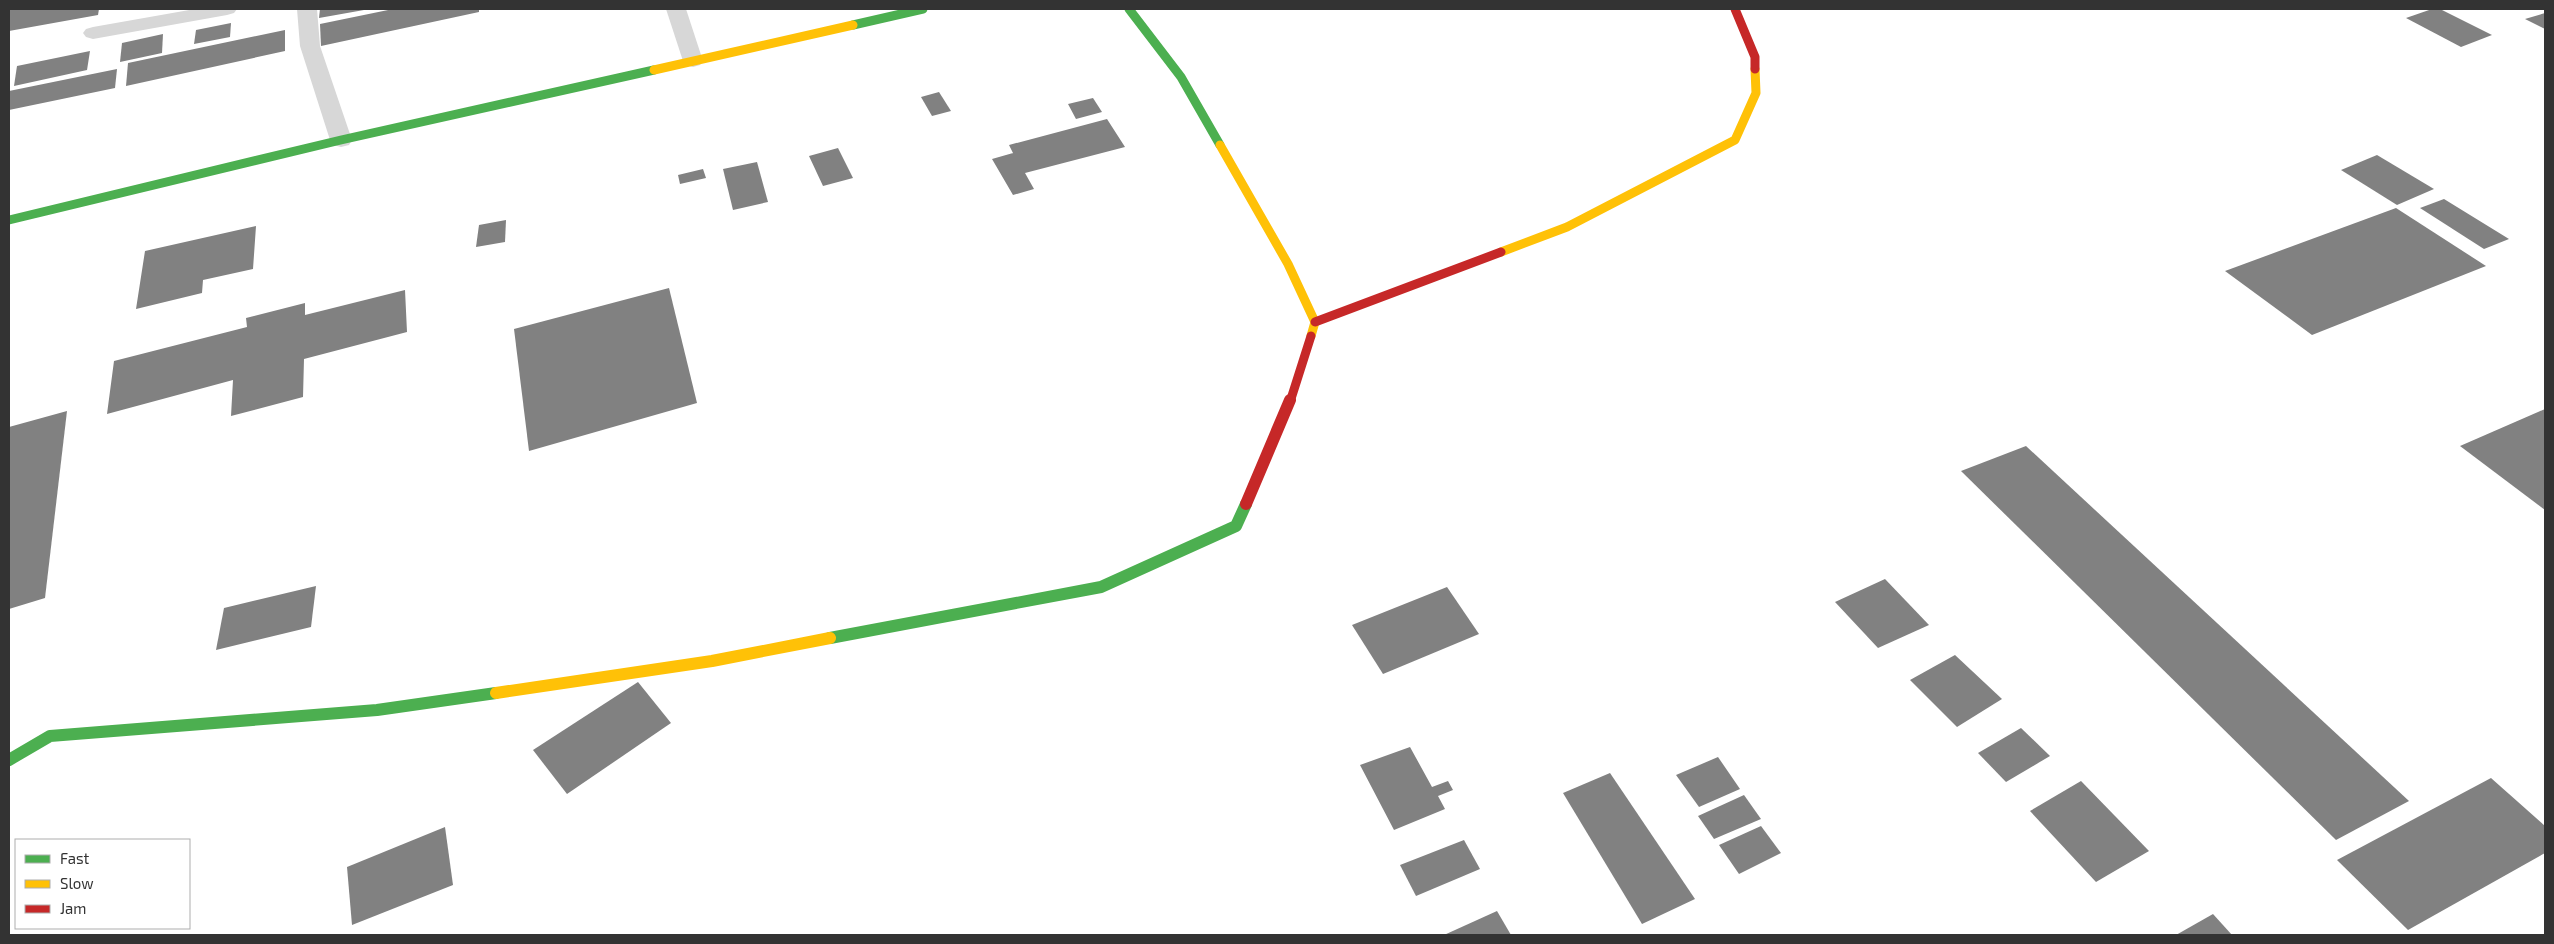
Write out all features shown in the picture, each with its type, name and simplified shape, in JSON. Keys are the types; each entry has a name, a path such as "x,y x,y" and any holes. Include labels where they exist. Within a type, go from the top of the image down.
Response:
{"street":[{"path":"93,33 227,9"},
{"path":"307,9 310,46 342,140"},
{"path":"676,9 694,61"},
{"path":"9,220 342,140 922,9"},
{"path":"9,760 50,736 377,710 712,661 1101,586 1236,526 1296,387 1315,322 1288,264 1181,77 1129,9"},
{"path":"1315,322 1568,227 1735,140 1756,93 1755,57 1735,9"}],"building":[{"path":"9,9 99,9 98,15 9,31"},
{"path":"320,9 364,9 364,10 319,18"},
{"path":"393,9 479,9 479,12 321,46 320,24"},
{"path":"2432,9 2440,9 2492,35 2461,47 2406,18"},
{"path":"2545,13 2545,29 2525,19"},
{"path":"231,23 230,37 194,44 196,30"},
{"path":"285,30 285,51 126,86 128,63"},
{"path":"163,34 162,53 120,62 122,43"},
{"path":"90,51 87,70 14,86 17,66"},
{"path":"117,69 115,88 9,110 9,91"},
{"path":"939,92 951,111 932,116 921,97"},
{"path":"1093,98 1102,112 1076,119 1068,104"},
{"path":"1107,119 1125,147 1025,173 1034,189 1013,195 992,159 1013,153 1009,145"},
{"path":"838,148 853,178 823,186 809,156"},
{"path":"2377,155 2434,189 2397,205 2341,170"},
{"path":"757,162 768,202 733,210 723,169"},
{"path":"703,169 706,178 680,184 678,175"},
{"path":"2444,199 2509,239 2484,249 2420,208"},
{"path":"2396,208 2486,266 2312,335 2225,271"},
{"path":"506,220 505,242 476,247 479,225"},
{"path":"256,226 253,269 203,280 202,293 136,309 145,251"},
{"path":"669,288 697,403 529,451 514,329"},
{"path":"405,290 407,332 304,359 303,397 231,416 233,380 107,414 114,361 247,327 246,318 305,303 305,315"},
{"path":"2545,409 2545,510 2460,446"},
{"path":"67,411 45,598 9,609 9,427"},
{"path":"2026,446 2409,801 2336,840 1961,471"},
{"path":"1885,579 1929,625 1878,648 1835,602"},
{"path":"316,586 311,627 216,650 224,608"},
{"path":"1447,587 1479,634 1383,674 1352,625"},
{"path":"1955,655 2002,699 1957,727 1910,680"},
{"path":"638,682 671,723 567,794 533,750"},
{"path":"2021,728 2050,756 2006,782 1978,753"},
{"path":"1410,747 1432,787 1448,781 1453,790 1438,796 1445,809 1394,830 1360,765"},
{"path":"1718,757 1740,789 1699,807 1676,775"},
{"path":"1610,773 1695,899 1642,924 1563,793"},
{"path":"2491,778 2545,826 2545,853 2408,930 2337,860"},
{"path":"2081,781 2149,851 2096,882 2030,811"},
{"path":"1744,795 1761,819 1714,839 1698,816"},
{"path":"1761,826 1781,853 1739,874 1719,845"},
{"path":"445,827 453,885 352,925 347,867"},
{"path":"1464,840 1480,869 1416,896 1400,865"},
{"path":"1497,911 1511,935 1444,935"},
{"path":"2213,914 2232,935 2176,935"}],"traffic: fast":[{"path":"853,25 923,9"},
{"path":"1129,9 1181,77 1220,145"},
{"path":"9,220 341,140 654,70"},
{"path":"830,638 1101,587 1236,526 1246,504"},
{"path":"9,760 50,736 377,710 496,693"}],"traffic: slow":[{"path":"654,70 853,25"},
{"path":"1501,252 1567,227 1735,140 1756,93 1755,69"},
{"path":"1220,145 1288,264 1315,322 1311,336"},
{"path":"496,693 712,661 830,638"}],"traffic: jam":[{"path":"1735,9 1755,57 1755,69"},
{"path":"1315,322 1501,252"},
{"path":"1246,504 1296,387 1311,336"}]}
